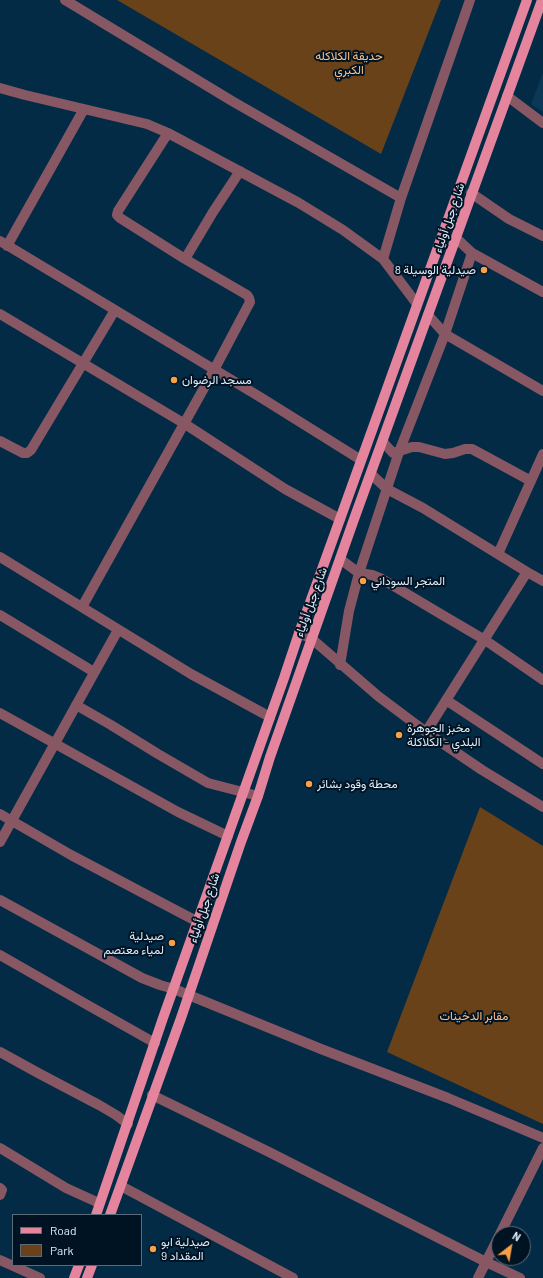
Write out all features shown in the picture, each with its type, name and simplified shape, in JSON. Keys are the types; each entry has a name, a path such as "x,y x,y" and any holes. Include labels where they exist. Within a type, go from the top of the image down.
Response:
{"main road":[{"name":"شارع جبل أولياء","path":"96,1214 299,633 527,0"},
{"name":"شارع جبل أولياء","path":"110,1214 189,994 240,842 258,796 270,757 340,559 542,0"},
{"path":"74,1278 78,1266"},
{"path":"87,1278 92,1266"}],"street":[{"path":"65,0 232,101 401,198"},
{"path":"383,259 401,198 470,0"},
{"path":"0,88 147,124 168,133 299,203 343,230 383,259 417,304"},
{"path":"508,96 543,123"},
{"path":"84,109 4,244 361,460"},
{"path":"82,607 150,483 185,424 250,302 250,298 247,295 185,259 117,215 118,210 168,133"},
{"path":"185,259 240,171"},
{"path":"471,193 509,219 543,236"},
{"path":"456,238 472,253 543,292"},
{"path":"340,664 349,611 359,573 399,452 445,334 472,253"},
{"path":"0,440 23,453 27,453 31,450 115,310"},
{"path":"0,314 185,424 286,489 340,519"},
{"path":"428,315 445,334 543,391"},
{"path":"383,442 393,453 412,447 419,447 445,454 465,449 472,449 531,481"},
{"path":"498,554 543,454"},
{"path":"371,474 387,489 423,508 543,581"},
{"path":"0,557 191,674 270,717"},
{"path":"340,559 359,573 372,574 382,579 485,640 543,680"},
{"path":"426,732 527,572"},
{"path":"0,615 94,672"},
{"path":"0,842 118,630"},
{"path":"299,633 312,639 378,696 426,732 482,770 543,806"},
{"path":"446,700 543,764"},
{"path":"76,705 208,783 258,796"},
{"path":"0,713 178,812 228,836"},
{"path":"0,814 198,922"},
{"path":"0,900 142,978 189,994 314,1046 448,1098 543,1138"},
{"path":"0,955 155,1043"},
{"path":"0,1052 99,1105 128,1124"},
{"path":"152,1096 269,1152 520,1278"},
{"path":"0,1148 66,1188 100,1203"},
{"path":"504,1226 543,1148"},
{"path":"121,1186 293,1278"},
{"path":"0,1188 2,1190 0,1195"},
{"path":"478,1278 491,1252"},
{"path":"0,1260 12,1265"},
{"path":"13,1266 40,1278"}],"shaded area":[{"path":"543,73 543,112 531,104"}],"green space":[{"name":"حديقة الكلاكله الكبري","path":"117,0 441,0 381,154"},
{"name":"مقابر الدخينات","path":"480,807 543,846 543,1124 387,1052"}],"place":[{"name":"صيدلية الوسيلة 8","path":"484,270"},
{"name":"مسجد الرضوان","path":"174,380"},
{"name":"المتجر السوداني","path":"363,581"},
{"name":"مخبز الجوهرة البلدي - الكلاكلة","path":"399,735"},
{"name":"محطة وقود بشائر","path":"309,784"},
{"name":"صيدلية لمياء معتصم","path":"172,943"},
{"name":"صيدلية ابو المقداد 9","path":"153,1249"}]}
